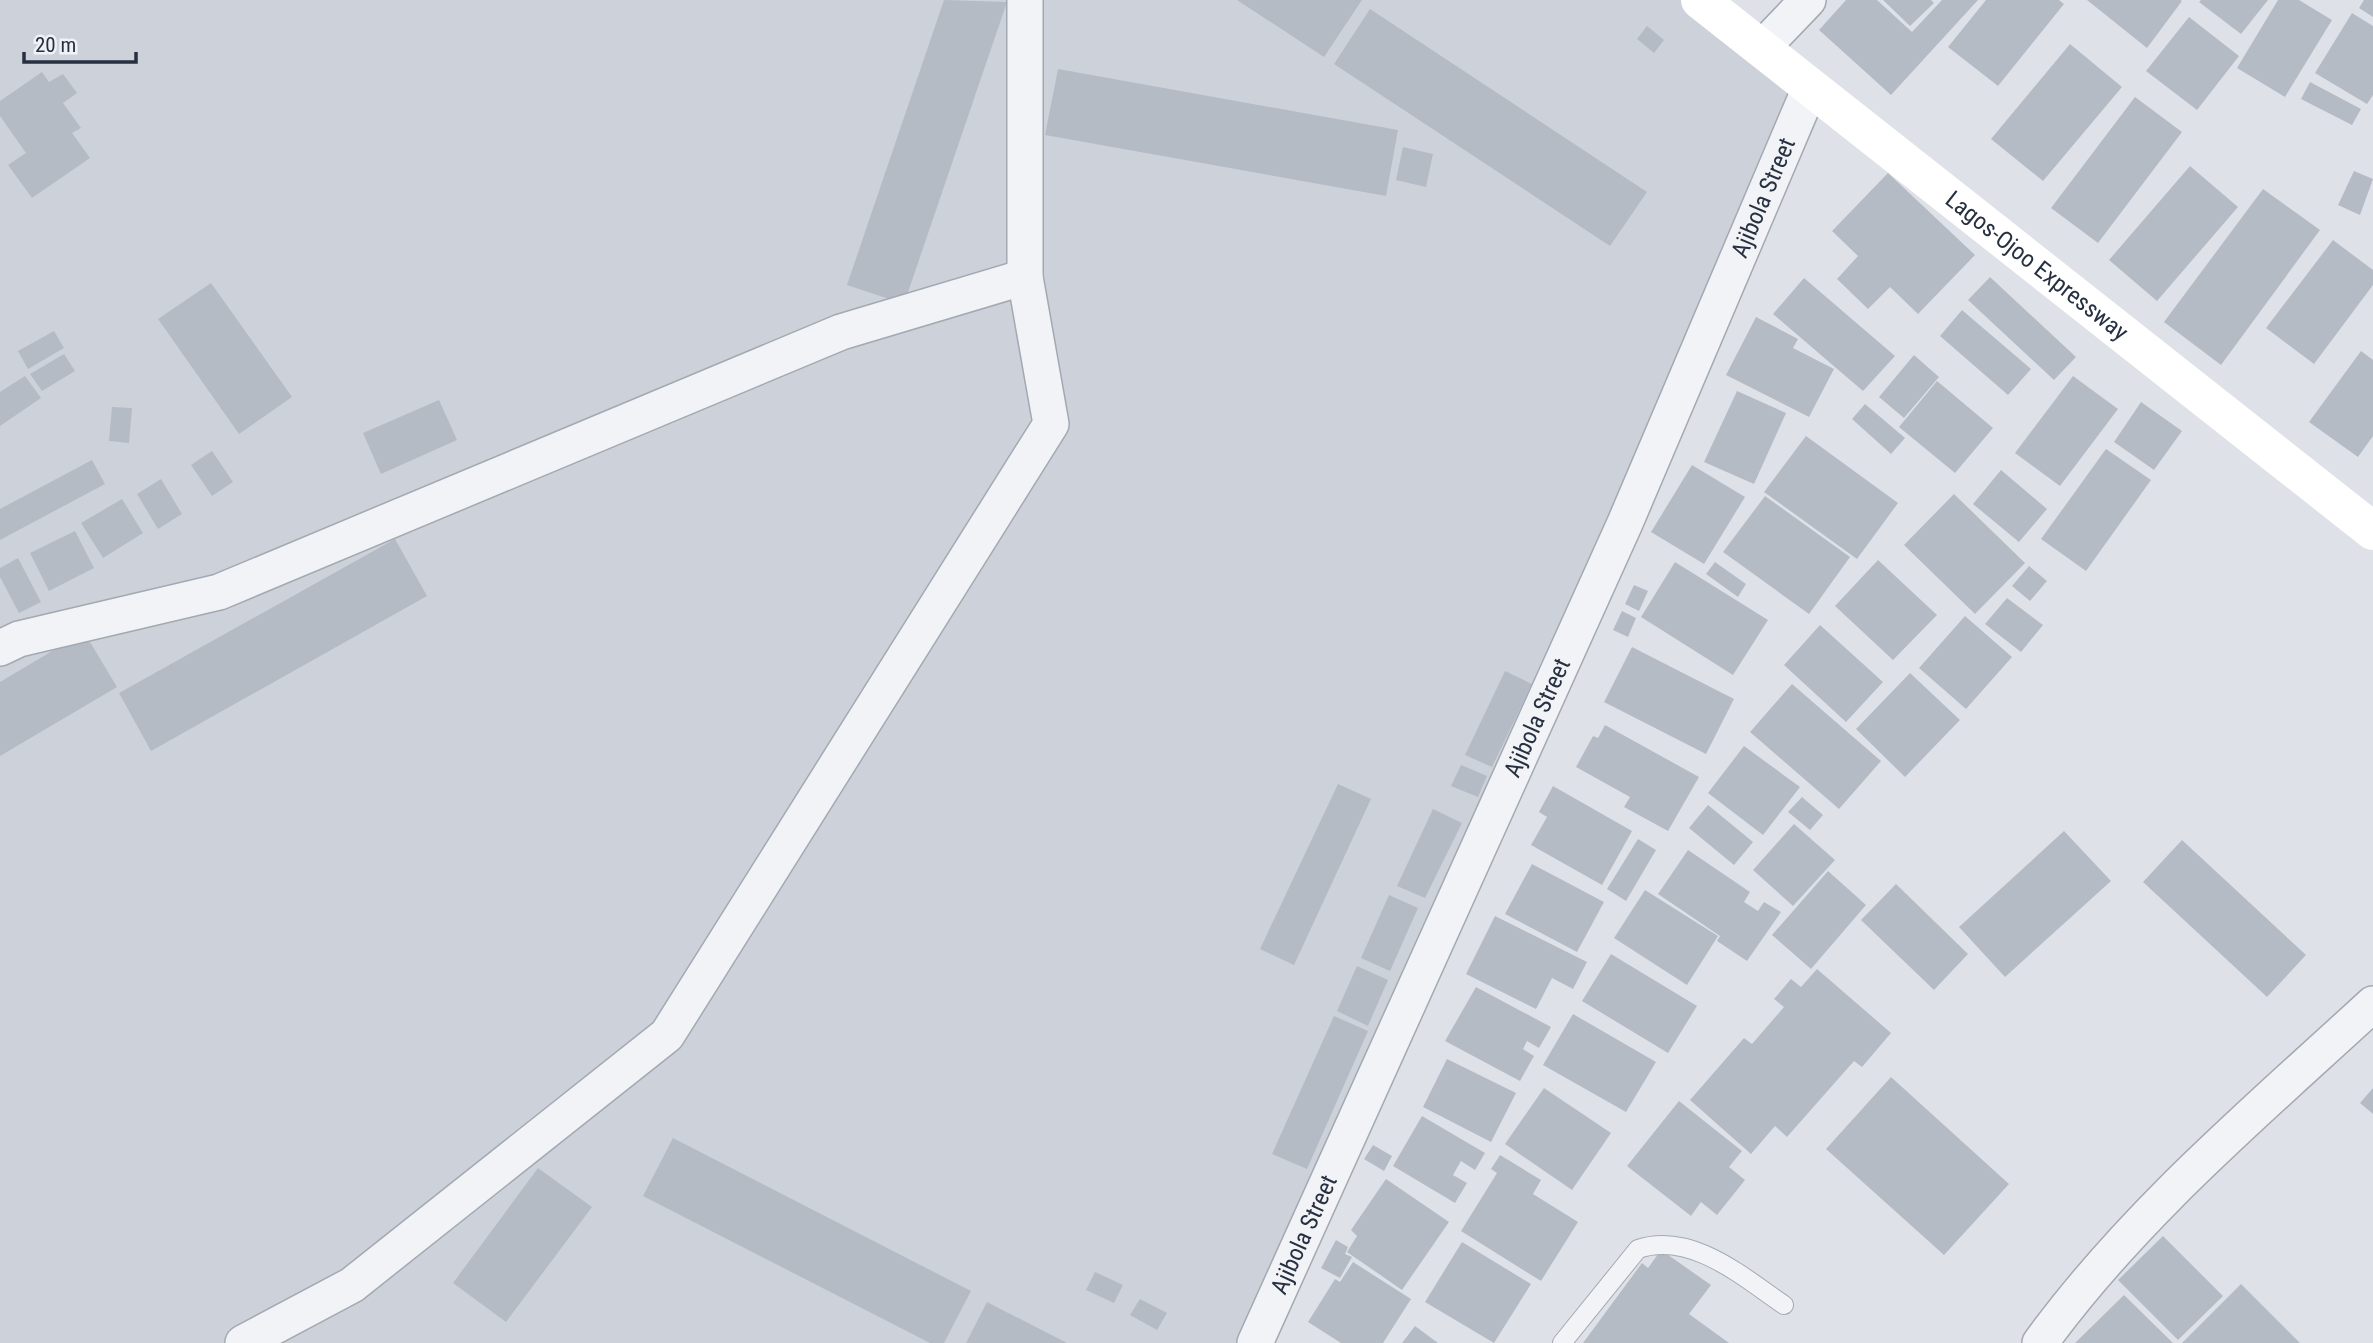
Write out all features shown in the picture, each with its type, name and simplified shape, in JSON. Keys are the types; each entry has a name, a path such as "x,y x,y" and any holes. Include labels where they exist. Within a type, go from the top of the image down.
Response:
{"main road":[{"name":"Lagos-Ojoo Expressway","path":"1700,0 2373,531"}],"street":[{"path":"243,1343 352,1285 667,1035 1051,424 1025,277 1025,0"},
{"path":"1762,48 1808,0"},
{"name":"Ajibola Street","path":"1255,1343 1625,523 1810,88"},
{"path":"0,648 19,639 219,592 841,332 1025,277"},
{"path":"2040,1343 2082,1286 2159,1201 2373,1004"}],"lane":[{"path":"1562,1343 1638,1249 1648,1245 1695,1251 1728,1267 1784,1305"}],"shaded area":[{"path":"0,0 1699,0 1810,88 1242,1343 0,1343"}],"building":[{"path":"944,0 1007,2 904,304 847,285"},
{"path":"1237,0 1362,0 1324,57"},
{"path":"1846,0 1877,0 1912,32 1942,0 1978,0 1891,95 1819,30"},
{"path":"1883,0 1931,0 1934,3 1910,26"},
{"path":"1986,0 2059,0 2064,4 1998,86 1948,47"},
{"path":"2087,0 2180,0 2182,1 2147,48"},
{"path":"2268,0 2241,34 2199,2"},
{"path":"2278,0 2299,0 2332,20 2285,97 2237,68"},
{"path":"2364,0 2373,0 2373,17 2359,8"},
{"path":"1370,9 1647,192 1610,246 1334,64"},
{"path":"2352,13 2373,26 2373,95 2367,104 2315,73"},
{"path":"2189,17 2239,56 2197,110 2146,71"},
{"path":"1647,26 1664,40 1654,53 1637,39"},
{"path":"2070,44 2122,87 2043,181 1991,139"},
{"path":"1058,69 1398,130 1386,196 1045,135"},
{"path":"42,72 49,82 63,74 77,93 63,103 81,128 72,133 90,158 32,198 8,165 26,153 0,116 0,101"},
{"path":"2310,82 2361,109 2352,125 2301,99"},
{"path":"2135,97 2182,132 2098,243 2051,208"},
{"path":"1403,147 1433,154 1426,187 1396,180"},
{"path":"2190,166 2238,207 2157,301 2109,260"},
{"path":"2354,171 2373,179 2360,215 2338,205"},
{"path":"1888,173 1975,255 1918,314 1890,287 1868,309 1837,279 1858,256 1832,231"},
{"path":"2263,189 2320,230 2221,365 2164,322"},
{"path":"2333,240 2373,270 2373,285 2314,364 2266,328"},
{"path":"1990,277 2076,357 2054,380 1968,300"},
{"path":"1804,278 1895,356 1863,391 1773,314"},
{"path":"211,283 292,397 239,434 158,319"},
{"path":"1962,310 2031,369 2008,395 1940,336"},
{"path":"1756,317 1798,339 1793,348 1834,369 1809,417 1726,375"},
{"path":"54,331 64,348 28,369 18,351"},
{"path":"2361,351 2373,360 2373,436 2358,457 2309,422"},
{"path":"64,354 75,371 42,391 30,374"},
{"path":"1914,355 1939,377 1904,418 1879,397"},
{"path":"25,376 41,398 0,426 0,392"},
{"path":"2073,376 2118,409 2060,486 2015,453"},
{"path":"1937,381 1993,428 1955,473 1899,427"},
{"path":"1737,391 1786,413 1754,484 1704,462"},
{"path":"439,400 457,440 381,474 363,433"},
{"path":"2141,402 2182,431 2154,470 2114,442"},
{"path":"1865,404 1905,438 1891,454 1852,419"},
{"path":"112,407 132,408 129,443 109,441"},
{"path":"1806,436 1898,503 1857,559 1764,492"},
{"path":"2106,449 2151,480 2086,571 2041,539"},
{"path":"212,451 233,482 212,496 191,465"},
{"path":"92,460 105,484 0,540 0,509"},
{"path":"1692,465 1745,497 1704,564 1651,532"},
{"path":"2001,470 2047,509 2019,542 1973,504"},
{"path":"161,479 182,514 158,529 137,494"},
{"path":"1954,494 2025,563 1975,614 1904,545"},
{"path":"1765,496 1850,557 1809,614 1723,552"},
{"path":"122,499 143,533 103,558 81,523"},
{"path":"75,531 94,568 49,591 30,553"},
{"path":"395,539 427,596 151,751 119,693"},
{"path":"18,558 41,602 19,613 0,577 0,568"},
{"path":"1878,560 1937,615 1893,660 1835,606"},
{"path":"1675,562 1768,620 1733,675 1641,617"},
{"path":"1715,562 1746,584 1738,597 1706,574"},
{"path":"2029,566 2047,581 2030,601 2012,586"},
{"path":"1634,585 1648,591 1639,611 1625,604"},
{"path":"2007,598 2043,625 2021,652 1985,624"},
{"path":"1622,611 1636,618 1628,637 1613,630"},
{"path":"1965,616 2012,657 1966,709 1919,668"},
{"path":"1820,625 1883,682 1846,722 1784,665"},
{"path":"84,632 117,687 0,756 0,682"},
{"path":"1632,647 1734,699 1706,754 1604,702"},
{"path":"1505,671 1532,684 1492,767 1465,755"},
{"path":"1910,673 1960,720 1905,777 1856,729"},
{"path":"1792,684 1881,761 1839,809 1750,732"},
{"path":"1605,725 1699,777 1668,831 1624,807 1630,797 1576,767 1593,736 1598,738"},
{"path":"1744,746 1800,787 1763,835 1708,793"},
{"path":"1461,765 1487,776 1478,797 1451,786"},
{"path":"1338,784 1371,799 1294,965 1260,949"},
{"path":"1553,786 1632,831 1602,885 1531,845 1547,817 1539,812"},
{"path":"1802,797 1823,815 1810,830 1788,812"},
{"path":"1708,805 1753,842 1734,865 1689,828"},
{"path":"1433,809 1462,823 1425,898 1397,886"},
{"path":"1794,824 1835,860 1793,906 1753,870"},
{"path":"2064,831 2111,881 2005,977 1959,927"},
{"path":"1638,839 1656,850 1626,901 1607,889"},
{"path":"2182,840 2306,955 2267,997 2143,882"},
{"path":"1688,850 1750,892 1744,902 1758,911 1764,902 1781,912 1747,961 1717,941 1720,936 1658,894"},
{"path":"1532,864 1604,902 1577,952 1505,914"},
{"path":"1828,871 1866,905 1811,969 1772,935"},
{"path":"1896,884 1968,954 1934,990 1861,920"},
{"path":"1645,890 1718,936 1687,985 1614,938"},
{"path":"1389,895 1418,908 1390,971 1361,958"},
{"path":"1495,916 1587,962 1573,989 1552,978 1536,1009 1466,974"},
{"path":"1611,954 1697,1006 1668,1053 1582,1001"},
{"path":"1357,966 1388,980 1368,1026 1337,1011"},
{"path":"1817,969 1891,1033 1862,1067 1854,1061 1787,1137 1775,1126 1751,1154 1690,1100 1744,1038 1752,1044 1784,1007 1774,999 1791,979 1801,987"},
{"path":"1476,987 1551,1027 1539,1048 1527,1041 1523,1049 1534,1056 1520,1081 1445,1041"},
{"path":"1573,1014 1656,1062 1626,1112 1543,1065"},
{"path":"1334,1016 1368,1031 1307,1169 1272,1154"},
{"path":"1447,1059 1516,1093 1491,1142 1423,1107"},
{"path":"1891,1077 2009,1184 1944,1255 1826,1149"},
{"path":"1544,1088 1611,1133 1572,1190 1505,1144"},
{"path":"2373,1088 2373,1114 2360,1103"},
{"path":"1679,1101 1742,1151 1729,1167 1745,1180 1717,1215 1701,1202 1691,1216 1627,1166"},
{"path":"1422,1116 1485,1153 1475,1170 1461,1161 1453,1175 1467,1183 1455,1203 1393,1166"},
{"path":"673,1138 971,1291 944,1343 930,1343 643,1196"},
{"path":"1373,1145 1392,1156 1384,1171 1364,1159"},
{"path":"1500,1155 1541,1180 1533,1194 1578,1222 1541,1281 1461,1231 1497,1173 1491,1169"},
{"path":"538,1168 592,1207 506,1322 453,1283"},
{"path":"1386,1179 1449,1222 1402,1290 1347,1252 1357,1236 1351,1230"},
{"path":"2163,1236 2223,1296 2178,1340 2118,1280"},
{"path":"1336,1240 1348,1247 1345,1254 1352,1257 1340,1278 1321,1268"},
{"path":"1462,1242 1531,1284 1494,1343 1425,1302"},
{"path":"1661,1250 1711,1285 1689,1314 1729,1343 1583,1343 1642,1263 1648,1268"},
{"path":"1353,1262 1411,1299 1383,1343 1341,1343 1308,1322 1335,1279 1340,1282"},
{"path":"1095,1272 1123,1285 1114,1303 1086,1290"},
{"path":"2241,1284 2300,1343 2182,1343"},
{"path":"2124,1295 2173,1343 2075,1343"},
{"path":"1140,1299 1167,1313 1157,1330 1130,1315"},
{"path":"987,1302 1067,1343 966,1343"},
{"path":"1415,1326 1438,1343 1402,1343"}]}
